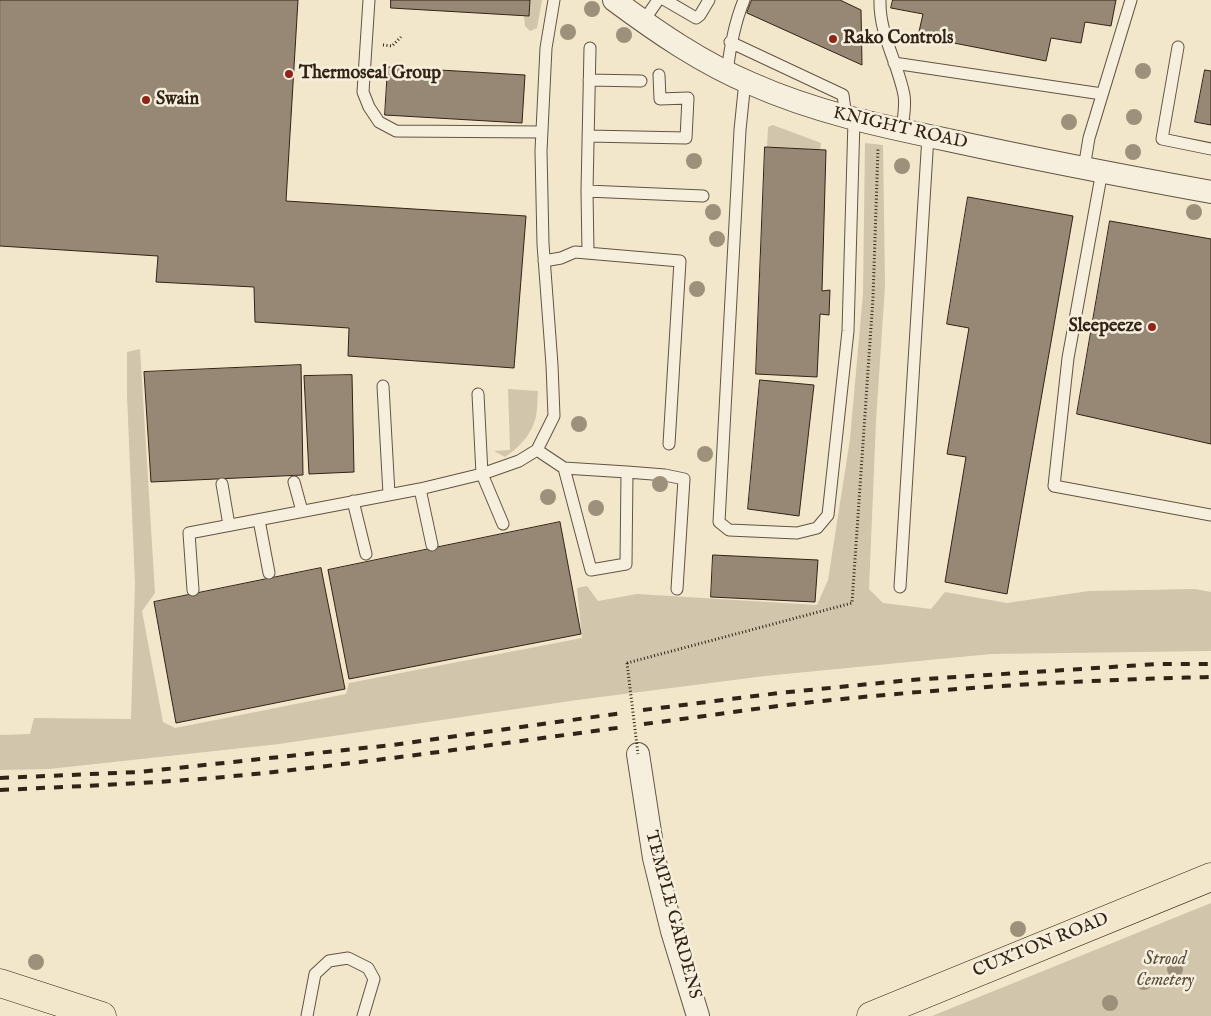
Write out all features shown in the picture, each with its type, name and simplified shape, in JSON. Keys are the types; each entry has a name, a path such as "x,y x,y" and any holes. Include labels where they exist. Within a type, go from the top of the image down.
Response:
{"main road":[{"name":"CUXTON ROAD","path":"871,1016 1211,877"},
{"path":"0,983 102,1016"}],"street":[{"name":"KNIGHT ROAD","path":"614,0 643,22 704,61 788,99 850,119 1093,170 1211,192"},
{"name":"TEMPLE GARDENS","path":"638,754 654,858 672,931 698,1016"}],"lane":[{"path":"369,0 363,92 369,107 379,122 396,131 542,132"},
{"path":"193,590 189,533 420,489 482,474 519,461 537,450 554,416 544,261 542,132 546,48 554,0"},
{"path":"643,22 658,0"},
{"path":"665,0 696,18 709,0"},
{"path":"730,42 843,95 850,119 848,331 828,514 817,528 797,533 729,530 719,522 740,130 736,77 730,42 744,0"},
{"path":"880,0 880,15 904,96 902,130"},
{"path":"1131,0 1090,138 1093,170 1068,358 1054,486 1211,515"},
{"path":"1178,47 1162,139 1211,150"},
{"path":"588,252 587,191 590,48"},
{"path":"894,63 1102,94"},
{"path":"588,136 686,138 688,98 660,99 659,75"},
{"path":"589,80 641,81"},
{"path":"900,587 928,136"},
{"path":"587,191 703,196"},
{"path":"544,261 561,258 575,252 680,261 669,444"},
{"path":"383,386 389,494"},
{"path":"478,394 482,474 503,524"},
{"path":"537,450 564,468 665,475 684,479 676,589"},
{"path":"564,468 591,570 626,564 627,472"},
{"path":"294,482 302,511"},
{"path":"222,484 228,526"},
{"path":"420,489 432,545"},
{"path":"353,501 366,554"},
{"path":"259,520 269,573"},
{"path":"307,1016 315,974 329,961 348,958 368,968 374,979 363,1016"}],"path":[{"path":"380,45 392,46 401,37"},
{"path":"627,663 638,754"}],"green space":[{"path":"530,0 542,0 537,28 530,31 525,26 524,16 529,16"},
{"path":"773,125 821,143 820,150 767,147 768,127"},
{"path":"865,143 883,145 885,286 876,421 869,589 883,603 931,609 945,592 1007,603 1089,591 1195,589 1211,592 1211,651 991,654 765,676 577,700 279,744 49,769 0,770 0,735 30,734 34,718 131,719 135,583 127,352 140,349 155,593 142,611 163,722 175,728 346,694 349,683 582,638 577,588 587,586 598,601 637,594 817,605 828,580 850,439 863,293"},
{"path":"508,389 538,391 536,415 532,428 514,451 505,457 494,451 510,450"},
{"name":"Strood Cemetery","path":"1211,903 1211,1016 932,1016"}],"building":[{"name":"Swain","path":"0,0 298,0 286,201 526,216 514,368 348,356 349,328 255,322 254,287 156,282 158,256 0,246"},
{"path":"391,0 530,0 529,16 391,8"},
{"name":"Rako Controls","path":"752,0 840,0 861,10 862,65 747,13"},
{"path":"893,0 1116,0 1111,26 1085,22 1081,43 1051,38 1046,61 918,36 923,14 891,8"},
{"path":"388,67 525,75 522,123 385,115"},
{"path":"1205,70 1211,71 1211,125 1195,122"},
{"path":"765,147 826,150 822,291 830,290 829,315 820,314 817,377 756,374"},
{"path":"968,197 1073,216 1007,594 945,582 966,457 947,454 969,328 947,324"},
{"name":"Sleepeeze","path":"1110,221 1211,239 1211,444 1077,414"},
{"path":"301,365 303,475 151,482 144,372"},
{"path":"352,375 354,472 309,474 304,376"},
{"path":"760,380 814,385 799,516 748,509"},
{"path":"560,522 581,634 349,679 328,570"},
{"path":"713,555 818,560 815,602 711,597"},
{"path":"321,568 345,689 176,723 154,602"}],"railway":[{"path":"643,710 779,693 910,680 1158,664 1211,664"},
{"path":"644,724 792,704 863,697 1111,680 1211,677"},
{"path":"0,778 139,772 392,745 622,713"},
{"path":"0,790 245,775 388,759 624,727"}],"place":[{"name":"Rako Controls","path":"833,39"},
{"name":"Thermoseal Group","path":"289,74"},
{"name":"Swain","path":"146,100"},
{"name":"Sleepeeze","path":"1152,327"}]}
